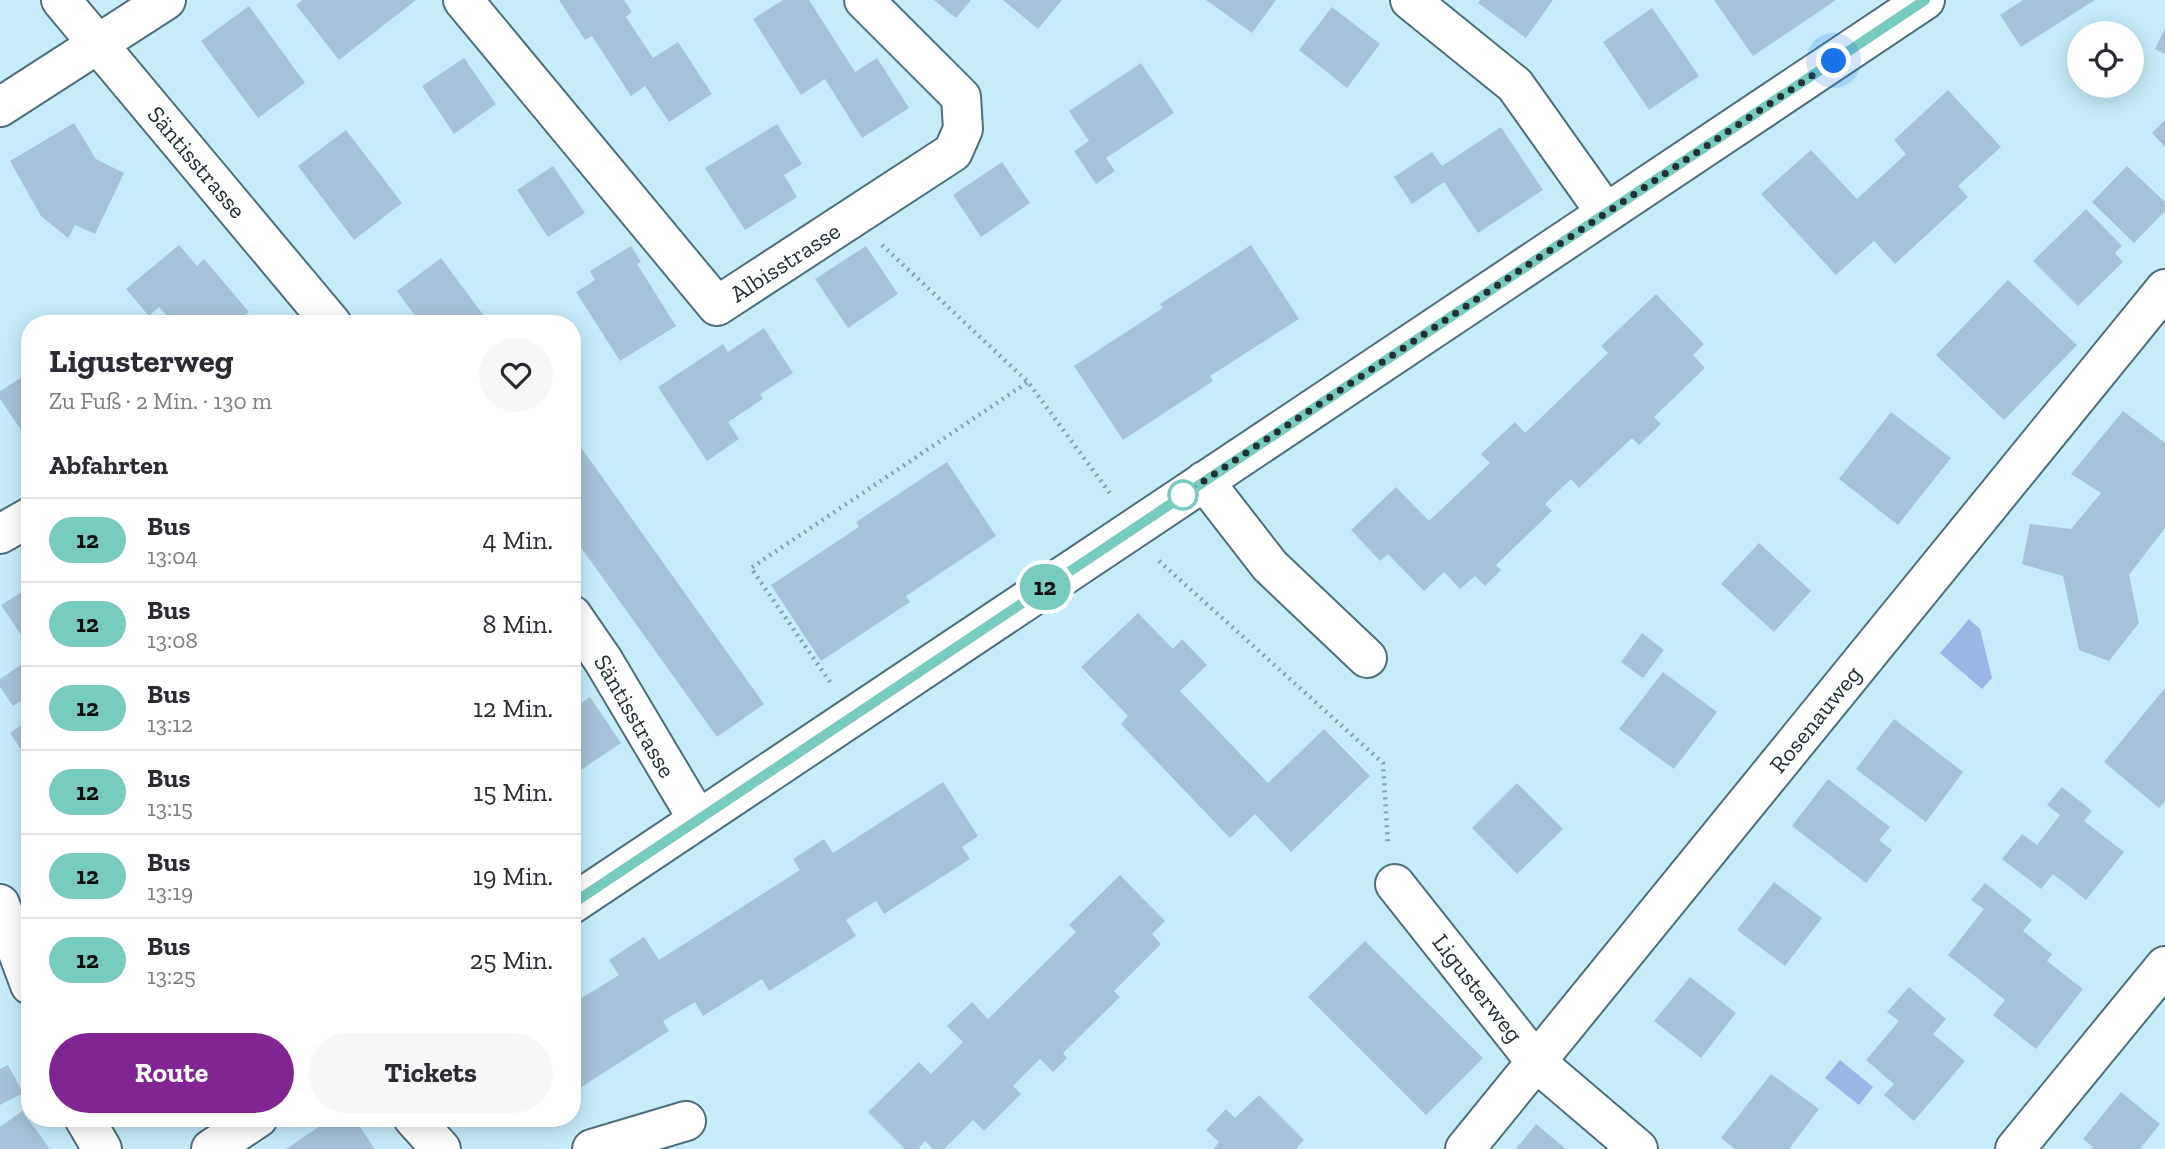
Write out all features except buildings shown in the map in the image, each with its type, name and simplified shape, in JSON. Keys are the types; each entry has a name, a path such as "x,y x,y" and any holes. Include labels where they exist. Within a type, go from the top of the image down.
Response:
{"street":[{"name":"Säntisstrasse","path":"61,0 314,315"},
{"path":"0,107 166,0"},
{"name":"Albisstrasse","path":"463,0 717,306 953,152 964,129 961,97 864,0"},
{"path":"1409,0 1515,85 1606,213"},
{"path":"581,898 1925,0"},
{"name":"Rosenauweg","path":"1465,1149 2165,289"},
{"path":"1204,481 1270,566 1367,658"},
{"path":"0,534 21,522"},
{"name":"Säntisstrasse","path":"581,628 603,660 697,818"},
{"name":"Ligusterweg","path":"1395,884 1536,1062 1638,1149"},
{"path":"0,904 21,961"},
{"path":"2015,1149 2165,966"},
{"path":"592,1149 685,1121"},
{"path":"89,1127 102,1149"},
{"path":"211,1149 244,1127"},
{"path":"421,1127 441,1149"}],"path":[{"path":"853,218 1028,382 1120,506"},
{"path":"838,692 751,568 1028,382"},
{"path":"1154,556 1383,763 1390,863 1395,884"}],"water":[{"path":"1969,619 1980,629 1992,678 1982,689 1940,653"},
{"path":"1840,1060 1873,1087 1859,1105 1825,1078"}],"bus line":[{"name":"12","path":"581,898 1925,0"}],"route":[{"path":"1183,495 1834,61"}]}
